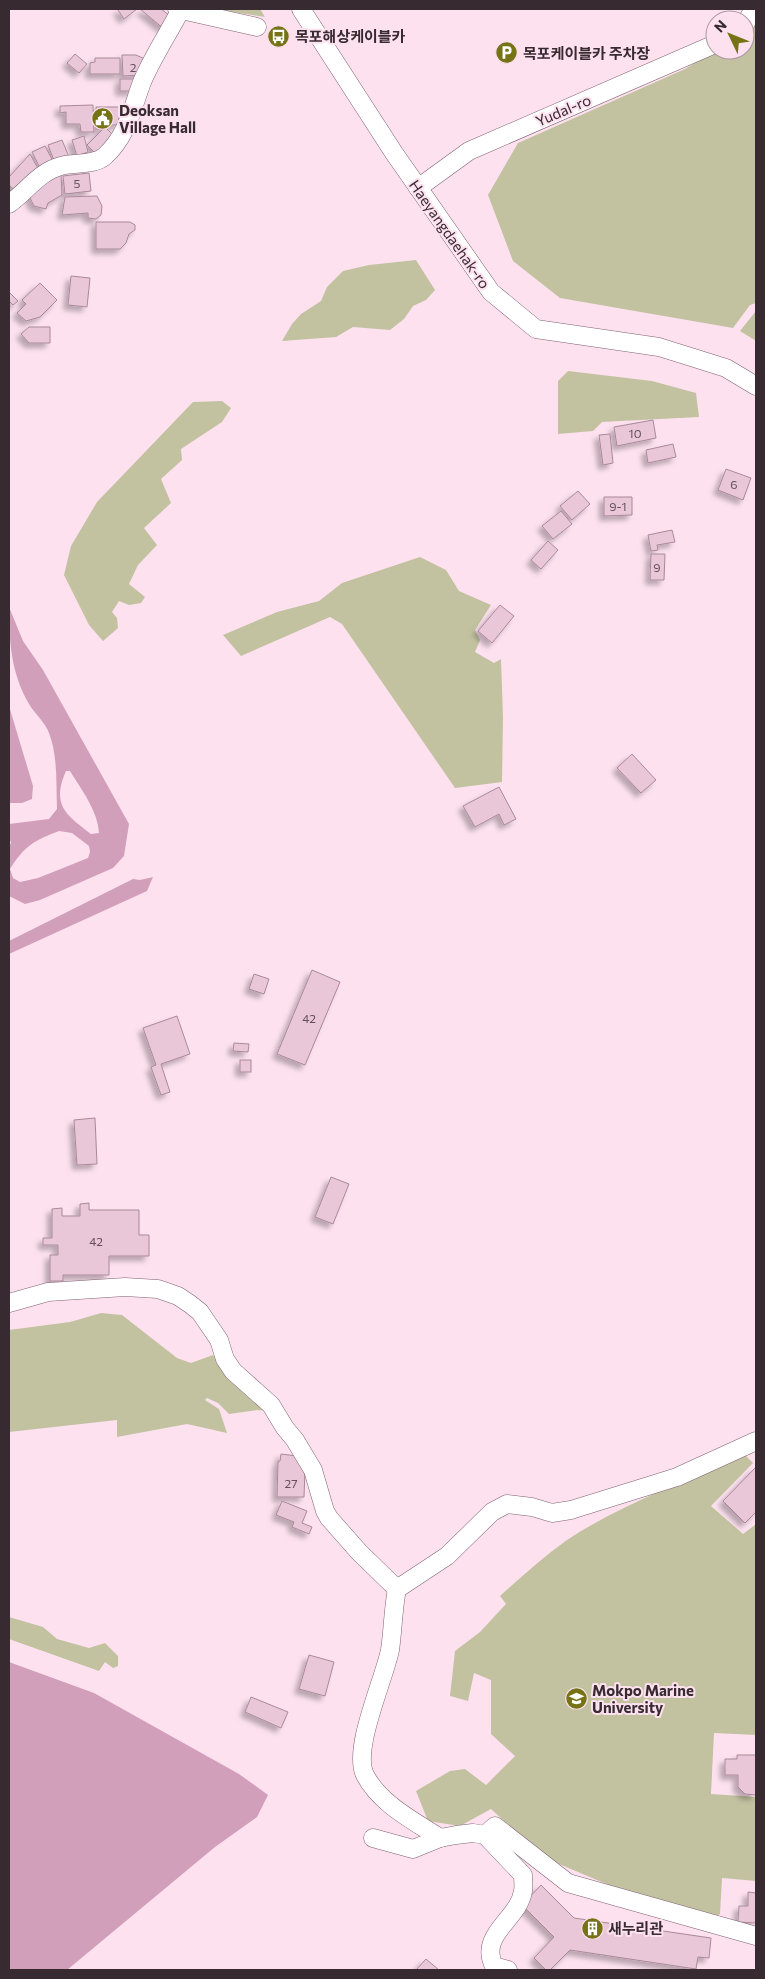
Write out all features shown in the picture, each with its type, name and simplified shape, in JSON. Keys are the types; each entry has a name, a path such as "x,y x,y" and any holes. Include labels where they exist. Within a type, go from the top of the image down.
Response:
{"street":[{"name":"Haeyangdaehak-ro","path":"302,9 418,188 491,292 536,329 659,346 726,368 756,386"},
{"path":"9,204 24,194 43,174 60,166 93,162 104,157 129,125 142,81 179,10 257,27"},
{"name":"Yudal-ro","path":"418,188 469,151 705,48"},
{"path":"9,1304 48,1292 125,1286 158,1289 178,1296 190,1304 200,1312 219,1340 225,1359 233,1371 271,1405 295,1440 313,1470 325,1511 329,1518 358,1552 397,1589"},
{"path":"397,1589 447,1556 492,1512 507,1504 532,1507 552,1513 571,1510 676,1477 756,1441"},
{"path":"397,1589 390,1650 361,1754 364,1773 374,1791 388,1803 440,1838"},
{"path":"485,1835 495,1826 568,1883 756,1936"},
{"path":"373,1838 413,1849 440,1838 473,1833 485,1835 523,1876 523,1892 491,1943 489,1956 494,1966 508,1970"}],"green space":[{"path":"213,9 260,9 265,17"},
{"path":"756,20 756,303 750,305 733,328 560,298 513,261 488,195 518,143 685,69 705,57 705,60 755,60"},
{"path":"416,260 435,290 426,300 413,306 404,319 390,330 353,327 336,337 282,341 292,324 301,314 321,301 327,287 343,271 369,265"},
{"path":"756,311 756,341 740,331"},
{"path":"568,371 652,381 696,393 699,417 602,422 593,431 558,434 558,381"},
{"path":"222,401 231,408 222,422 181,449 182,460 161,479 171,503 144,528 157,545 138,565 129,584 145,597 141,603 129,605 119,601 112,612 117,618 118,628 103,641 89,625 64,575 71,546 97,502 193,402"},
{"path":"420,557 446,570 459,591 491,605 475,630 480,640 475,652 494,663 501,659 503,717 502,782 455,788 342,624 330,617 241,656 223,635 277,612 319,601 342,583"},
{"path":"101,1313 122,1315 177,1358 191,1363 213,1355 223,1369 271,1411 257,1410 229,1414 218,1403 207,1398 205,1400 219,1409 227,1433 187,1424 117,1437 117,1420 9,1432 9,1330 70,1322"},
{"path":"745,1455 753,1463 711,1506 743,1534 756,1524 756,1735 714,1733 711,1794 756,1797 756,1881 722,1878 720,1914 715,1917 630,1894 545,1858 491,1809 460,1826 428,1821 416,1791 450,1771 465,1769 486,1785 515,1756 491,1734 491,1680 474,1673 468,1701 450,1696 455,1651 480,1632 506,1604 500,1596 549,1553 587,1527 654,1494"},
{"path":"9,1617 43,1627 57,1639 89,1648 105,1643 118,1656 118,1666 113,1668 105,1662 99,1671 9,1639"}],"shaded area":[{"path":"9,607 23,641 43,670 129,824 124,856 113,868 40,900 25,904 9,896 9,848 11,842 9,839 9,824 49,819 57,809 56,770 54,751 49,733 29,704 18,681 12,657","holes":["66,771 70,771 88,800 96,817 99,833 91,834 74,821 64,808 60,793","59,831 72,833 89,846 88,858 38,878 20,882 13,878 10,869 25,849"]},
{"path":"9,706 33,786 32,799 22,803 9,803"},
{"path":"153,877 147,891 9,954 9,941 133,879 140,880"},
{"path":"9,1662 94,1693 239,1774 268,1795 257,1817 215,1847 67,1970 9,1970"}],"building":[{"path":"119,9 137,9 124,19"},
{"path":"140,9 161,9 173,18 164,29"},
{"path":"75,54 87,64 79,73 67,63"},
{"path":"122,55 136,55 145,59 141,75 123,76"},
{"path":"95,58 120,58 120,74 90,74 90,63 95,62"},
{"path":"120,79 134,79 134,91 120,91"},
{"path":"93,105 94,132 81,132 80,124 66,124 66,112 60,113 60,106"},
{"path":"96,107 119,107 119,125 103,125 101,129 96,129"},
{"path":"105,127 115,137 97,155 87,145"},
{"path":"84,136 88,152 77,156 72,140"},
{"path":"62,140 69,157 55,163 48,145"},
{"path":"45,146 54,163 41,170 32,152"},
{"path":"30,154 40,172 19,194 9,185 9,177"},
{"path":"55,171 61,174 62,195 48,203 46,209 34,206 28,194"},
{"path":"89,173 91,191 65,194 63,176"},
{"path":"97,196 102,206 101,215 96,219 88,218 88,213 62,215 65,197"},
{"path":"96,222 130,222 135,225 135,230 129,234 126,243 120,249 96,249"},
{"path":"71,276 90,278 87,307 68,305"},
{"path":"40,283 57,300 40,317 26,321 17,313 26,304 22,300"},
{"path":"9,292 18,301 13,305 9,301"},
{"path":"29,327 50,327 50,343 29,343 21,334"},
{"path":"653,420 656,438 617,446 614,427"},
{"path":"610,434 613,463 603,465 599,435"},
{"path":"673,444 676,457 648,463 646,450"},
{"path":"726,469 751,478 743,500 718,490"},
{"path":"578,491 590,504 572,520 560,506"},
{"path":"604,497 632,497 632,515 604,516"},
{"path":"561,511 572,524 553,539 542,526"},
{"path":"672,530 675,542 657,545 658,550 651,551 648,535"},
{"path":"548,541 558,550 541,569 531,560"},
{"path":"651,554 665,554 664,580 650,580"},
{"path":"500,605 514,616 492,643 478,631"},
{"path":"632,754 656,780 641,793 617,768"},
{"path":"499,787 516,819 504,825 499,814 475,827 463,806"},
{"path":"312,970 340,982 305,1065 277,1054"},
{"path":"254,974 269,979 264,994 249,989"},
{"path":"177,1016 190,1054 161,1064 170,1092 161,1095 151,1067 156,1065 143,1028"},
{"path":"234,1043 249,1044 248,1052 233,1051"},
{"path":"240,1060 251,1060 251,1072 240,1072"},
{"path":"95,1118 97,1164 77,1165 74,1120"},
{"path":"331,1177 349,1184 333,1224 315,1217"},
{"path":"89,1203 89,1210 139,1210 139,1235 149,1235 149,1256 109,1256 109,1275 63,1275 63,1281 50,1281 50,1255 58,1255 58,1245 43,1245 43,1238 52,1238 52,1209 62,1208 62,1216 80,1216 80,1204"},
{"path":"281,1454 297,1456 305,1469 304,1497 277,1497 278,1462 280,1461"},
{"path":"756,1467 756,1512 745,1523 723,1501"},
{"path":"282,1501 307,1511 302,1523 312,1527 309,1534 292,1527 294,1522 276,1515"},
{"path":"309,1655 334,1662 325,1696 299,1689"},
{"path":"251,1697 288,1712 281,1728 245,1712"},
{"path":"737,1755 756,1755 756,1795 745,1794 738,1787 738,1775 725,1775 725,1759 737,1759"},
{"name":"새누리관","path":"541,1885 574,1918 711,1938 709,1958 698,1957 696,1969 570,1950 550,1970 546,1970 534,1958 554,1937 522,1905"},
{"path":"748,1892 756,1893 756,1923 738,1922 739,1906 748,1906"},
{"path":"426,1959 439,1970 416,1970"}],"place":[{"name":"목포해상케이블카","path":"279,36"},
{"name":"목포케이블카 주차장","path":"507,53"},
{"name":"Deoksan Village Hall","path":"103,119"},
{"name":"Mokpo Marine University","path":"576,1699"},
{"name":"새누리관","path":"592,1928"}]}
